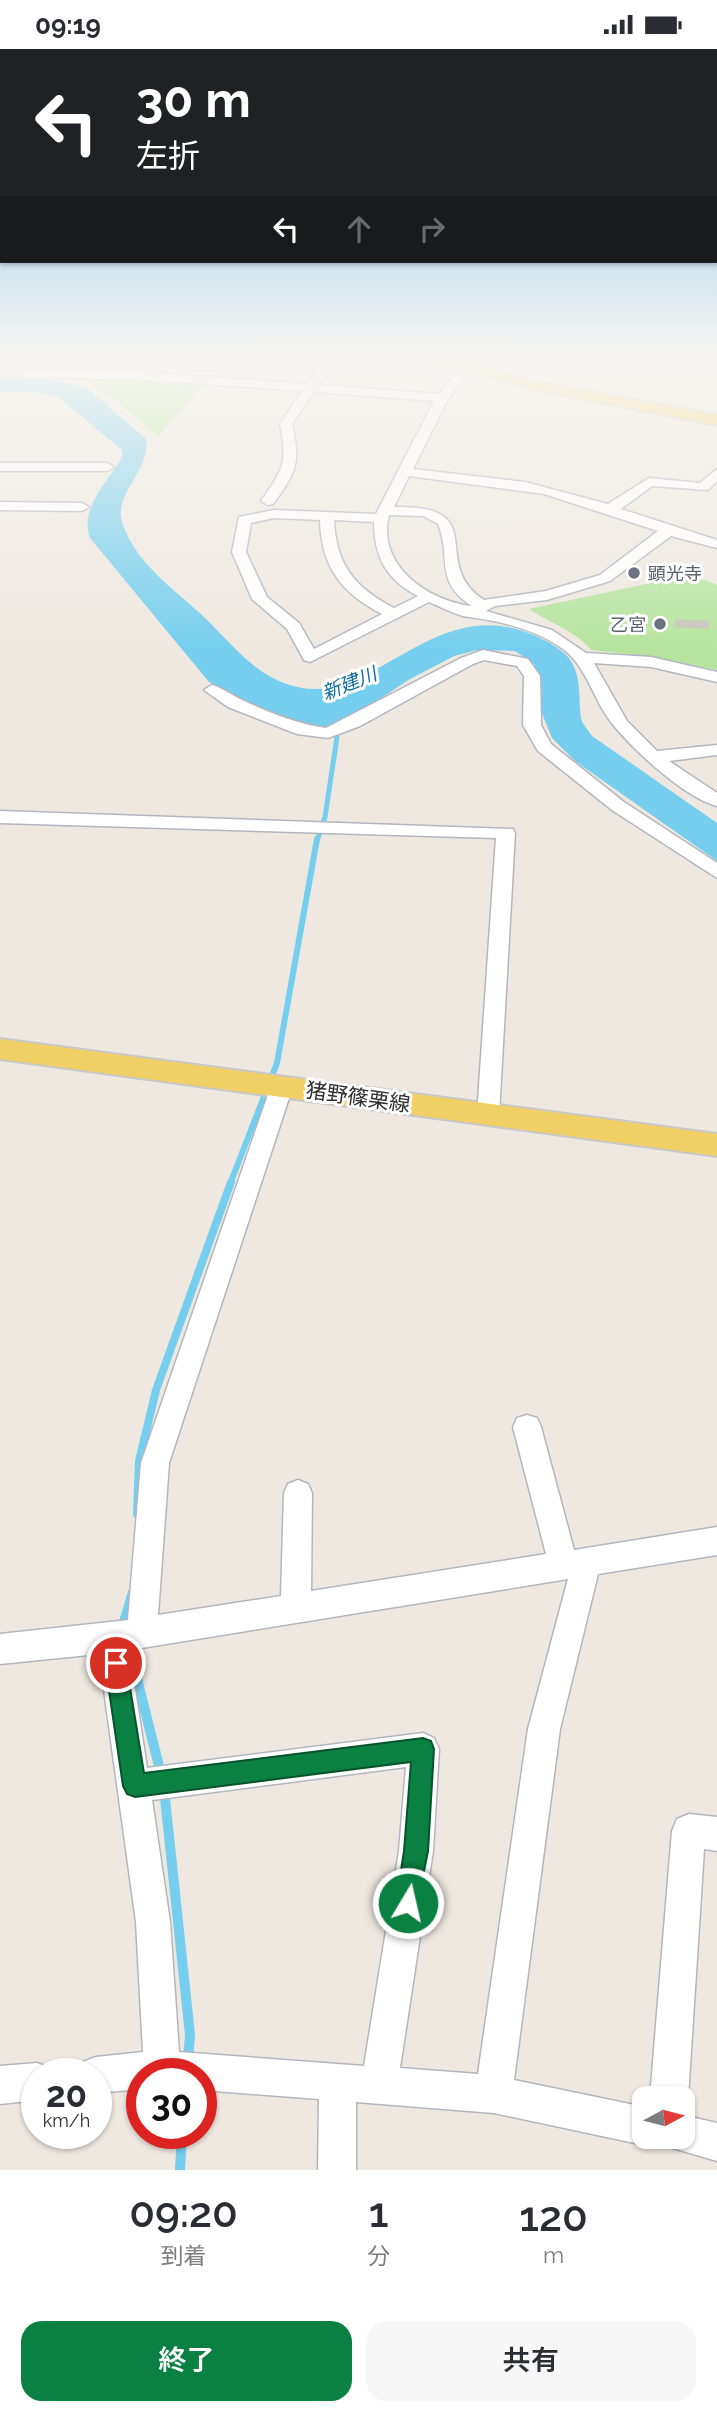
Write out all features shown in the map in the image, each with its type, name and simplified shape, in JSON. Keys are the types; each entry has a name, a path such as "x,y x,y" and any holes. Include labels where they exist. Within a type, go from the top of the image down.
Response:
{"main road":[{"name":"猪野篠栗線","path":"0,1049 717,1145"}],"street":[{"path":"268,501 291,470 293,453"},
{"path":"415,453 383,514 378,537 383,558 405,580 428,597 545,632 578,650 621,725 654,757 717,801"},
{"path":"0,467 107,467"},
{"path":"405,472 539,489 611,509 668,531 717,544"},
{"path":"611,509 649,482 703,487 717,473"},
{"path":"0,506 82,507"},
{"path":"428,597 310,657 293,626 260,599 239,552 244,520 274,515 436,515 446,524 450,536 452,577 476,610"},
{"path":"327,515 327,544 332,563 365,601 393,614"},
{"path":"476,610 547,595 605,578 668,531"},
{"path":"212,690 234,703 303,730 328,733 483,655 523,662 532,676 532,725 544,747 618,806 717,872"},
{"path":"583,658 651,662 717,677"},
{"path":"654,757 717,750"},
{"path":"0,817 506,833 488,1115"},
{"path":"161,2058 153,1922 135,1786 127,1636 155,1463 282,1086"},
{"path":"494,2094 544,1729 576,1563 527,1427"},
{"path":"296,1609 298,1493"},
{"path":"0,1649 127,1636 717,1541"},
{"path":"135,1786 423,1749 416,1851 379,2084"},
{"path":"670,2086 689,1831 717,1833"},
{"path":"217,2073 494,2094 632,2123"},
{"path":"0,2085 21,2083"},
{"path":"337,2170 338,2083"},
{"path":"695,2137 717,2141"}],"green space":[{"path":"674,578 705,580 717,585 717,670 654,657 591,650 570,632 529,609"}],"water":[{"name":"新建川","path":"122,453 145,453 121,512 122,522 136,550 157,574 253,665 290,685 319,689 346,683 428,641 457,630 489,625 534,635 555,646 570,660 577,675 582,720 592,736 717,823 717,861 575,761 552,738 541,711 542,689 534,664 515,651 477,650 454,656 410,679 343,723 328,728 308,725 245,702 209,682 90,538 88,516 97,496"}],"building":[{"path":"676,620 708,622 708,628 676,626"}],"waterway":[{"path":"317,841 325,817 337,737 330,728"},
{"path":"230,1184 277,1063 317,839"},
{"path":"137,1514 139,1461 156,1390 231,1182"},
{"path":"124,1619 132,1592"},
{"path":"125,1618 125,1628"},
{"path":"128,1643 161,1774"},
{"path":"164,1789 190,2035 188,2058"},
{"path":"180,2170 181,2149"}],"place":[{"name":"顕光寺","path":"634,573"},
{"name":"乙宮","path":"660,624"}],"route":[{"path":"116,1663 135,1786 423,1749 416,1851 408,1903"}]}
